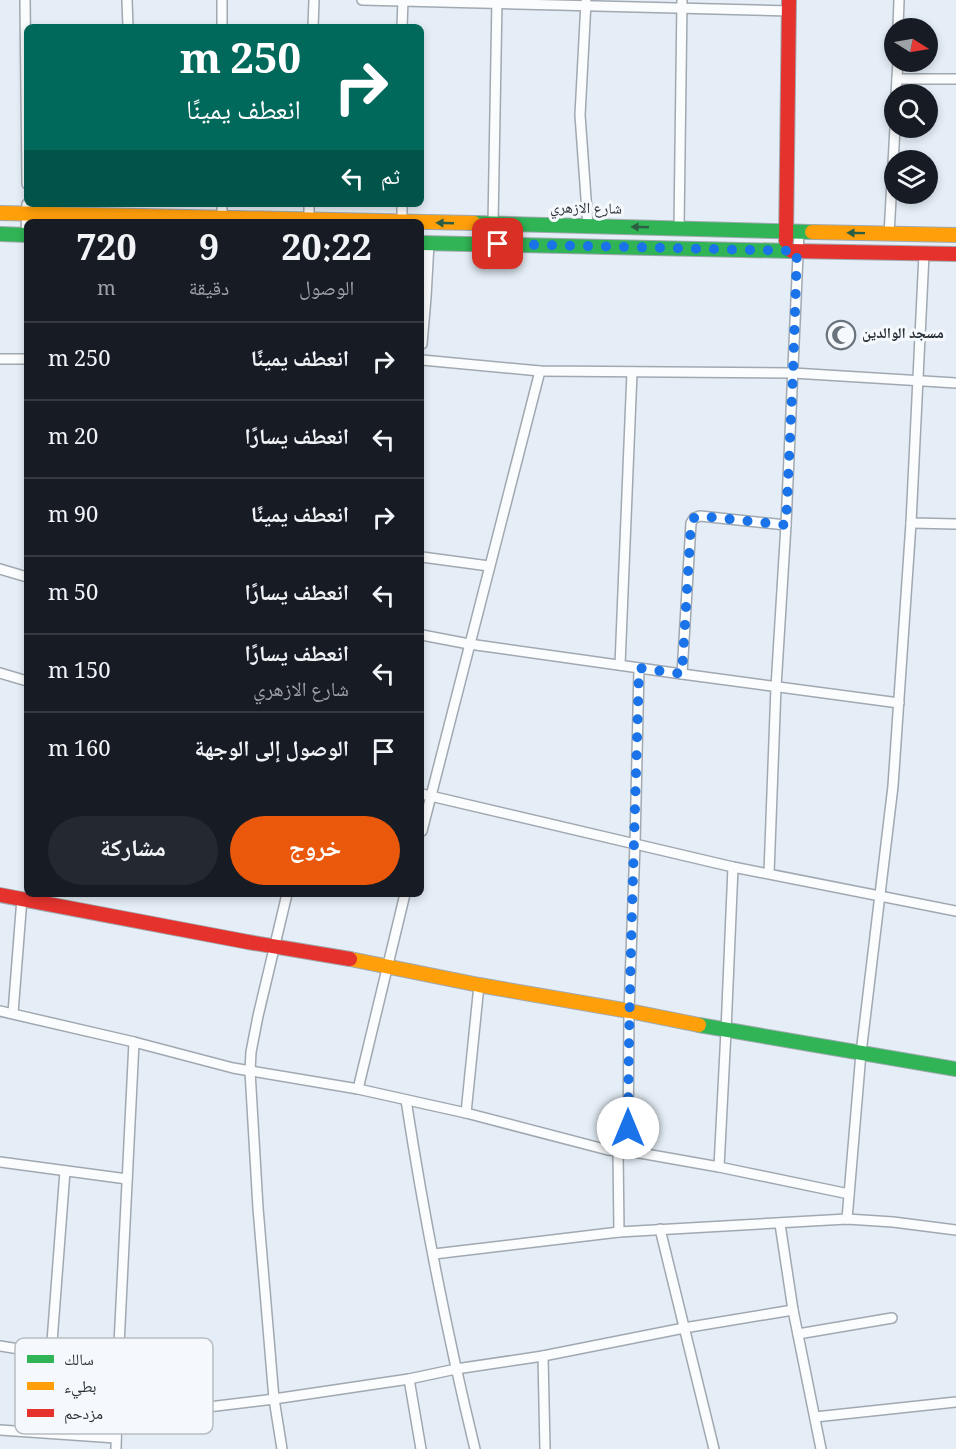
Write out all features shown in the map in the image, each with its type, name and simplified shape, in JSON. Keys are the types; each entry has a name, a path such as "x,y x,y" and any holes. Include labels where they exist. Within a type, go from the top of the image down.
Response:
{"street":[{"path":"25,0 25,24"},
{"path":"127,0 128,24"},
{"path":"222,0 222,24"},
{"path":"313,24 314,0"},
{"path":"362,0 789,6 793,373 776,687 769,873"},
{"path":"898,18 899,0"},
{"path":"402,1 402,24"},
{"path":"493,224 497,2"},
{"path":"586,3 579,116 588,226"},
{"path":"679,228 682,4"},
{"path":"897,72 897,84"},
{"path":"897,79 956,79"},
{"path":"889,234 894,138"},
{"name":"شارع الازهري","path":"0,213 27,209 222,211 299,219"},
{"name":"شارع الازهري","path":"424,222 956,235"},
{"path":"0,234 24,235"},
{"path":"424,320 425,243 956,254"},
{"path":"848,1219 861,1053 893,786 911,524 924,254"},
{"path":"0,359 24,359"},
{"path":"424,360 540,371 793,373 956,383"},
{"path":"424,813 426,795 469,644 540,371"},
{"path":"620,665 632,372"},
{"path":"682,674 691,523 694,518 700,516 786,525"},
{"path":"911,524 956,525"},
{"path":"424,557 489,566"},
{"path":"0,569 24,576"},
{"path":"424,635 469,644 899,703"},
{"path":"619,1232 635,844 639,668"},
{"path":"0,673 24,680"},
{"path":"426,795 732,867 956,911"},
{"path":"719,1167 732,867"},
{"path":"0,895 45,899 479,985 629,1011 726,1031 956,1069"},
{"path":"282,1449 274,1399 258,1208 250,1071 258,1016 286,897"},
{"path":"358,1089 404,897"},
{"path":"13,1013 22,898"},
{"path":"466,1113 479,985"},
{"path":"0,1011 233,1068 358,1089 466,1113 597,1148 719,1167 849,1194"},
{"path":"119,1338 134,1042"},
{"path":"406,1100 418,1179 456,1369 475,1449"},
{"path":"0,1162 127,1179"},
{"path":"52,1338 65,1171"},
{"path":"434,1254 619,1232 848,1219 956,1230"},
{"path":"780,1224 798,1334 821,1449"},
{"path":"660,1229 714,1449"},
{"path":"213,1406 409,1379 794,1310"},
{"path":"798,1334 892,1318"},
{"path":"0,1346 15,1348"},
{"path":"543,1356 545,1449"},
{"path":"409,1379 421,1449"},
{"path":"815,1417 956,1401"},
{"path":"0,1430 15,1431"},
{"path":"58,1434 116,1438"},
{"path":"116,1434 116,1449"}],"traffic: fast":[{"path":"474,223 812,232"},
{"path":"0,234 24,235"},
{"path":"424,243 791,251"},
{"path":"699,1025 956,1069"}],"traffic: slow":[{"path":"0,213 284,219"},
{"path":"424,222 474,223"},
{"path":"812,232 956,235"},
{"path":"350,959 699,1025"}],"traffic: jam":[{"path":"786,241 789,0"},
{"path":"791,251 956,254"},
{"path":"0,895 350,959"}],"place":[{"name":"مسجد الوالدين","path":"841,335"}],"route":[{"path":"498,244 797,251 786,525 700,516 694,518 691,523 682,674 639,668 628,1128"}]}
